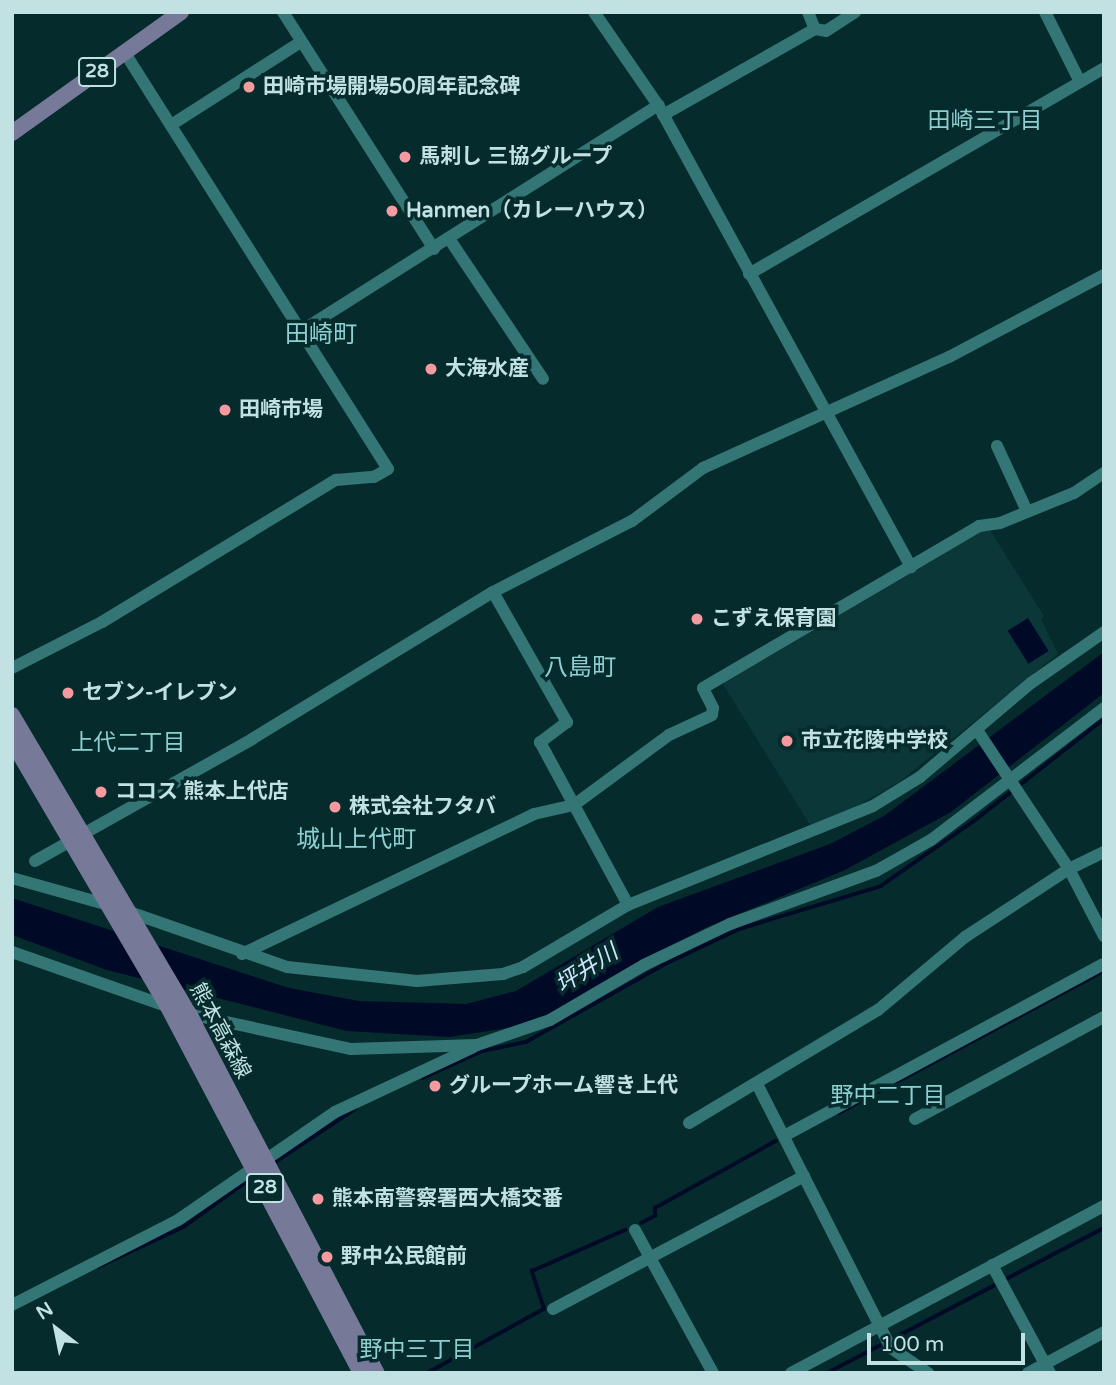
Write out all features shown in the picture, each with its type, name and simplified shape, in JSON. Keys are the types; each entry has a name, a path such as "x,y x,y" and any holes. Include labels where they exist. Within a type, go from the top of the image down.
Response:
{"main road":[{"name":"28","path":"12,133 181,12"},
{"name":"熊本高森線","path":"12,715 79,837 111,906 377,1373"},
{"name":"熊本高森線","path":"12,741 132,914 189,1014 361,1373"}],"street":[{"path":"283,12 434,249"},
{"path":"594,12 660,110 822,412 911,567"},
{"path":"808,12 814,29"},
{"path":"302,331 660,110 814,29 826,31 855,12"},
{"path":"1045,12 1080,82"},
{"path":"171,125 302,42"},
{"path":"12,668 102,622 336,480 374,477 388,469 125,52"},
{"path":"749,274 1104,68"},
{"path":"450,240 543,379"},
{"path":"35,861 252,739 493,592 632,521 704,468 822,412 949,357 1104,275"},
{"path":"997,446 1026,509"},
{"path":"243,954 534,814 574,805 669,735 712,715 713,708 703,688 979,526 1000,523 1026,509 1073,493 1104,473"},
{"path":"493,592 567,722 540,742 628,905"},
{"path":"12,878 111,906 243,954 287,967 356,977 469,979 523,967 628,905 873,806 920,777 979,734 1031,683 1104,632"},
{"path":"12,1305 178,1220 259,1163 371,1093 477,1045 550,1020 644,965 730,925 876,871 931,841 1104,708"},
{"path":"979,734 1011,777 1069,869 1104,936"},
{"path":"688,1124 878,1010 965,937 1069,869 1104,852"},
{"path":"12,951 189,1014 351,1049 477,1045"},
{"path":"784,1136 1104,964"},
{"path":"915,1119 1104,1017"},
{"path":"757,1084 891,1348 928,1373"},
{"path":"552,1308 804,1176"},
{"path":"792,1373 1104,1206"},
{"path":"635,1230 713,1373"},
{"path":"992,1265 1047,1368"},
{"path":"1028,1373 1047,1368 1104,1332"}],"shaded area":[{"path":"988,527 1044,616 1041,619 1058,654 899,782 848,811 810,825 721,681"}],"water":[{"path":"1028,618 1049,651 1028,664 1008,631"},
{"name":"坪井川","path":"1104,652 1104,693 951,812 845,870 705,928 594,987 535,1024 449,1037 347,1031 107,970 12,935 12,898 289,988 359,1001 466,1004 516,991 658,907 830,844 884,816"}],"waterway":[{"path":"423,1078 482,1051 526,1042 663,965 739,929 881,886 974,821 1104,719"},
{"path":"839,1113 1104,971"},
{"path":"272,1164 355,1109"},
{"path":"641,1223 655,1216 655,1208 776,1141"},
{"path":"98,1267 185,1226 253,1177"},
{"path":"1008,1278 1104,1228"},
{"path":"427,1373 544,1309 532,1271 625,1230"},
{"path":"896,1337 993,1286"},
{"path":"827,1373 879,1346"}],"place":[{"name":"田崎市場開場50周年記念碑","path":"249,87"},
{"name":"馬刺し 三協グループ","path":"405,157"},
{"name":"Hanmen（カレーハウス）","path":"392,211"},
{"name":"大海水産","path":"431,369"},
{"name":"田崎市場","path":"225,410"},
{"name":"こずえ保育園","path":"697,619"},
{"name":"セブン-イレブン","path":"68,693"},
{"name":"市立花陵中学校","path":"787,741"},
{"name":"ココス 熊本上代店","path":"101,792"},
{"name":"株式会社フタバ","path":"335,807"},
{"name":"グループホーム響き上代","path":"435,1086"},
{"name":"熊本南警察署西大橋交番","path":"318,1199"},
{"name":"野中公民館前","path":"327,1257"}],"district":[{"name":"田崎三丁目","path":"985,121"},
{"name":"田崎町","path":"321,335"},
{"name":"八島町","path":"580,668"},
{"name":"上代二丁目","path":"128,743"},
{"name":"城山上代町","path":"356,840"},
{"name":"野中二丁目","path":"888,1096"},
{"name":"野中三丁目","path":"417,1350"}]}
